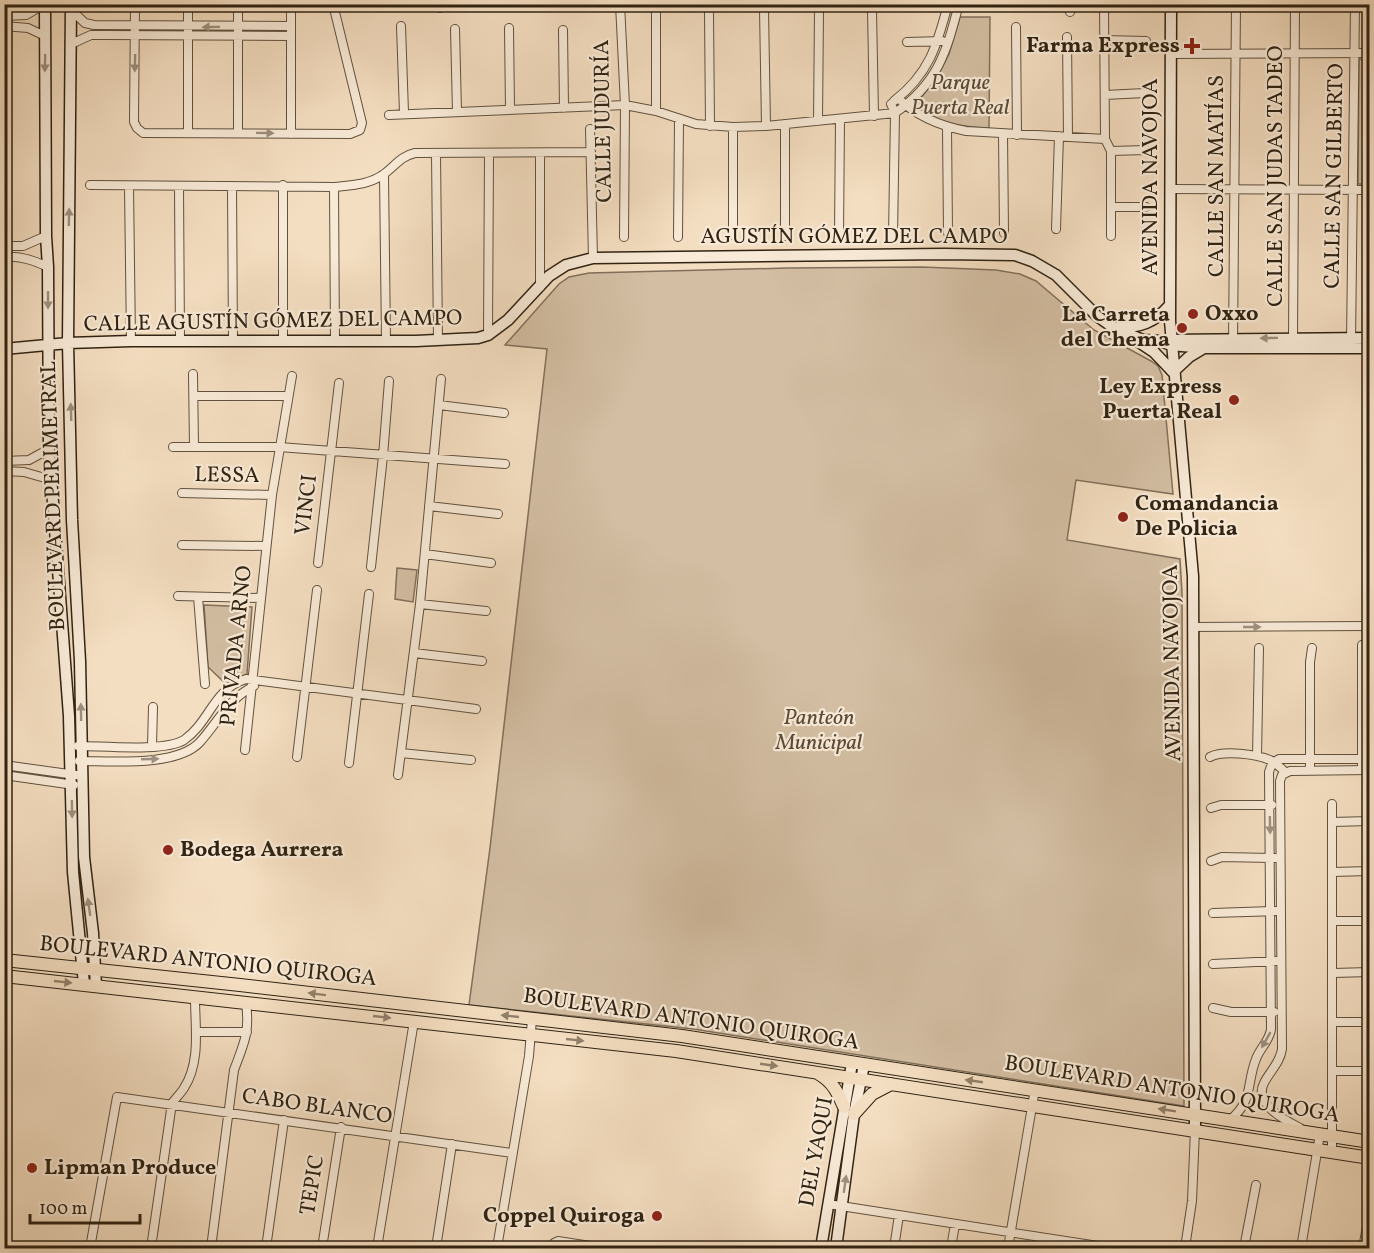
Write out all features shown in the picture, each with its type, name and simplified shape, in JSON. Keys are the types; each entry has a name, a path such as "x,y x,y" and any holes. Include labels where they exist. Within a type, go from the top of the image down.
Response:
{"main road":[{"name":"BOULEVARD ANTONIO QUIROGA","path":"4,960 681,1036 1370,1142"},
{"name":"BOULEVARD ANTONIO QUIROGA","path":"4,976 676,1051 1370,1158"},
{"path":"815,1072 828,1079 849,1110 891,1084"}],"street":[{"path":"4,16 33,13 45,4"},
{"name":"BOULEVARD PERIMETRAL","path":"45,4 49,449 65,649 76,746 90,985"},
{"path":"135,4 134,122 143,133 350,134 360,130 362,123 333,4"},
{"path":"188,4 188,133"},
{"path":"238,4 238,133"},
{"path":"291,4 291,134"},
{"name":"CALLE JUDURÍA","path":"620,4 625,105 624,237"},
{"path":"883,114 920,77 928,64 939,41 948,4"},
{"path":"389,115 625,105 710,126 733,127 766,126 895,113 906,106 933,77 949,41 959,4"},
{"path":"1104,4 1105,139 1111,151 1112,236"},
{"name":"AVENIDA NAVOJOA","path":"1171,4 1171,189 1167,342 1173,372 1191,543 1193,627 1195,1130 1192,1201 1185,1248"},
{"name":"CALLE SAN MATÍAS","path":"1234,343 1236,4"},
{"name":"CALLE SAN JUDAS TADEO","path":"1293,343 1294,4"},
{"name":"CALLE SAN GILBERTO","path":"1351,343 1355,4"},
{"path":"71,7 85,22 94,25 136,26 238,36 291,36"},
{"name":"BOULEVARD PERIMETRAL","path":"71,7 68,344 71,487 80,661 76,746"},
{"path":"764,9 766,126"},
{"path":"818,121 819,10"},
{"path":"872,10 874,116"},
{"path":"656,11 656,111"},
{"path":"710,12 710,126"},
{"path":"14,27 15,16"},
{"path":"94,25 94,35"},
{"path":"111,25 111,35"},
{"path":"4,26 28,28 45,36"},
{"path":"71,44 94,35 136,35 237,26 291,26"},
{"path":"401,26 404,113"},
{"path":"1016,27 1017,135"},
{"path":"509,28 510,110"},
{"path":"455,29 456,112"},
{"path":"563,30 564,108"},
{"path":"1067,37 1068,137"},
{"path":"1104,40 1146,41"},
{"path":"907,42 949,41"},
{"path":"1171,54 1370,53"},
{"path":"1105,95 1145,93"},
{"path":"898,98 906,106 947,127 966,131 1105,139"},
{"path":"891,104 895,113 893,237"},
{"path":"678,237 679,119"},
{"path":"840,119 840,235"},
{"path":"785,124 785,236"},
{"path":"733,127 733,235"},
{"path":"947,127 948,233"},
{"path":"590,129 593,258"},
{"path":"1003,134 1004,233"},
{"path":"1056,229 1059,136"},
{"path":"1111,151 1146,150"},
{"path":"90,185 334,187 367,183 384,174 406,155 591,152"},
{"path":"436,153 438,340"},
{"path":"540,153 540,287"},
{"path":"488,335 489,154"},
{"path":"384,174 386,341"},
{"path":"129,186 132,341"},
{"path":"179,186 180,340"},
{"path":"232,186 233,340"},
{"path":"283,186 283,340"},
{"path":"334,187 335,341"},
{"path":"1171,189 1370,190"},
{"path":"1111,207 1146,207"},
{"path":"4,246 18,246 46,236"},
{"path":"18,246 19,257"},
{"name":"AGUSTÍN GÓMEZ DEL CAMPO","path":"593,258 878,254 1015,255 1032,261 1056,275 1097,316 1114,328 1131,337 1167,342"},
{"path":"4,257 34,260 48,267"},
{"name":"CALLE AGUSTÍN GÓMEZ DEL CAMPO","path":"4,349 132,341 386,341 478,338 488,335 508,320 549,276 566,265 593,258"},
{"path":"1114,328 1135,328 1149,324 1169,306"},
{"path":"1131,337 1154,352 1173,372 1189,357 1204,348"},
{"path":"1167,342 1351,343 1370,338"},
{"path":"1167,342 1204,348 1234,343"},
{"path":"1351,343 1370,348"},
{"path":"193,374 194,447"},
{"name":"PRIVADA ARNO","path":"244,750 272,495 292,376"},
{"path":"398,775 420,604 441,379"},
{"path":"371,567 389,381"},
{"name":"VINCI","path":"318,563 339,383"},
{"path":"194,396 288,396"},
{"path":"439,405 504,413"},
{"path":"173,447 279,447 505,464"},
{"path":"4,461 36,458 49,449"},
{"path":"16,461 17,471"},
{"path":"4,471 17,471 63,490 71,487"},
{"name":"LESSA","path":"182,493 272,495"},
{"path":"429,506 498,514"},
{"path":"182,545 266,546"},
{"path":"425,554 491,563"},
{"path":"297,758 317,590"},
{"path":"349,764 369,594"},
{"path":"178,596 260,598"},
{"path":"198,597 205,684"},
{"path":"420,604 486,611"},
{"path":"1193,627 1370,626"},
{"path":"1210,757 1220,753 1257,756 1273,762 1286,772 1366,770 1362,645"},
{"path":"1257,756 1259,648"},
{"path":"1310,771 1312,648"},
{"path":"65,649 80,661"},
{"path":"414,653 483,661"},
{"path":"76,746 130,747 152,742 174,744 189,735 231,686 263,681 476,709"},
{"path":"77,762 177,757 198,744 219,716 251,683"},
{"path":"152,742 153,707"},
{"path":"209,710 219,716"},
{"path":"174,744 177,757"},
{"path":"130,747 130,760"},
{"path":"401,753 471,760"},
{"path":"1332,1152 1320,1134 1282,1118 1263,1097 1263,1085 1281,1055 1281,961 1270,858 1269,772 1273,762 1279,759 1366,759"},
{"path":"6,765 77,780 5,775 6,765"},
{"path":"1230,1120 1242,1109 1249,1095 1256,1057 1271,1034 1280,781 1286,772"},
{"path":"1211,808 1221,805 1280,804"},
{"path":"1301,1248 1333,1071 1332,804"},
{"path":"1332,822 1370,822"},
{"path":"1211,861 1222,856 1279,858"},
{"path":"1332,872 1370,871"},
{"path":"1213,913 1276,911"},
{"path":"1333,921 1370,921"},
{"path":"1213,964 1281,961"},
{"path":"1333,972 1370,972"},
{"path":"151,1248 172,1103 185,1088 193,1068 196,1032 195,998"},
{"path":"211,1248 234,1070 248,1032 246,1003"},
{"path":"1213,1008 1231,1012 1281,1012"},
{"path":"496,1248 532,1019"},
{"path":"377,1248 414,1021"},
{"path":"1333,1022 1370,1022"},
{"path":"196,1032 248,1032"},
{"name":"DEL YAQUI","path":"821,1248 828,1204 858,1064"},
{"path":"1333,1071 1370,1071"},
{"path":"1008,1248 1035,1089"},
{"path":"1249,1095 1263,1097"},
{"name":"CABO BLANCO","path":"90,1248 117,1097 512,1153"},
{"name":"DEL YAQUI","path":"836,1248 842,1207 849,1110"},
{"path":"266,1248 285,1120"},
{"name":"TEPIC","path":"322,1248 340,1127"},
{"path":"436,1248 452,1144"},
{"path":"1244,1248 1256,1185"},
{"path":"828,1204 1011,1233 1069,1245 1111,1248"},
{"path":"1363,1248 1370,1210"},
{"path":"894,1248 899,1215"},
{"path":"951,1248 955,1224"},
{"path":"552,1248 558,1241 603,1248"}],"green space":[{"name":"Parque Puerta Real","path":"960,17 990,17 989,128 944,121 920,108 919,100 936,79 949,54"},
{"path":"1359,59 1369,60 1369,184 1358,184"},
{"name":"Panteón Municipal","path":"922,267 996,270 1020,274 1036,281 1094,330 1158,366 1162,375 1173,494 1076,480 1067,540 1180,559 1184,1106 693,1029 469,1005 490,848 547,349 505,345 559,284 569,277 589,273"},
{"path":"397,568 417,570 413,602 395,599"},
{"path":"204,605 252,607 247,674 227,685 208,667"}],"place":[{"name":"Farma Express","path":"1192,46"},
{"name":"Oxxo","path":"1193,314"},
{"name":"La Carreta del Chema","path":"1182,328"},
{"name":"Ley Express Puerta Real","path":"1234,400"},
{"name":"Comandancia De Policia","path":"1123,517"},
{"name":"Bodega Aurrera","path":"168,850"},
{"name":"Lipman Produce","path":"32,1168"},
{"name":"Coppel Quiroga","path":"657,1216"}]}
